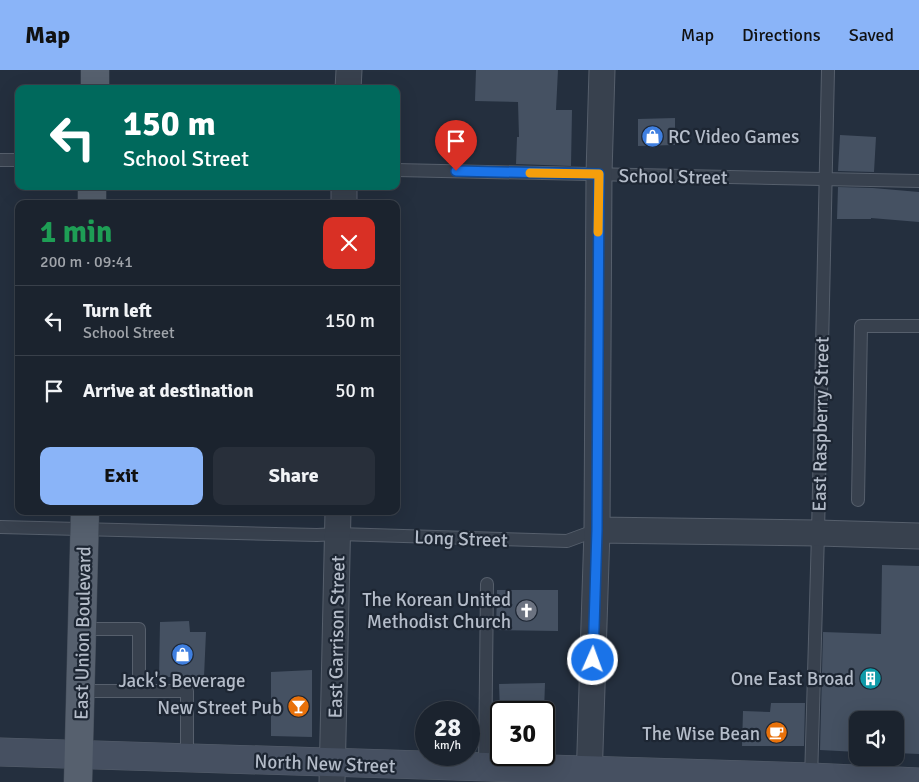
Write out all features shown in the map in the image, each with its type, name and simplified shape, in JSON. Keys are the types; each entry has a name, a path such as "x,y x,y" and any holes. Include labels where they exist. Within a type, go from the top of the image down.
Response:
{"main road":[{"path":"95,70 95,85"},
{"name":"East Union Boulevard","path":"78,782 85,520"},
{"name":"North New Street","path":"0,752 187,759 332,773 485,768 589,776 919,782"}],"street":[{"path":"348,85 349,70"},
{"path":"589,776 597,530 599,174 602,70"},
{"name":"East Garrison Street","path":"332,773 338,523"},
{"name":"Long Street","path":"597,530 919,536"}],"lane":[{"name":"East Raspberry Street","path":"811,780 828,70"},
{"path":"0,160 15,160"},
{"name":"School Street","path":"400,170 919,181"},
{"path":"858,500 861,326 919,326"},
{"name":"Long Street","path":"0,527 85,520 317,535 338,523 567,541 597,530"},
{"path":"485,768 487,584"},
{"path":"82,629 139,630 139,691"},
{"path":"80,691 187,691 187,759"}],"building":[{"path":"476,70 558,70 556,110 572,110 571,166 516,164 517,137 519,137 518,102 475,101"},
{"path":"675,118 675,145 638,146 638,119"},
{"path":"840,135 876,137 874,172 838,171"},
{"path":"838,187 919,192 919,222 871,218 837,219"},
{"name":"One East Broad","path":"882,565 919,566 919,754 904,753 904,711 849,711 849,752 820,750 823,632 881,634"},
{"name":"The Korean United Methodist Church","path":"497,590 558,590 558,631 496,630"},
{"name":"Jack's Beverage","path":"189,621 190,632 206,632 204,677 159,677 160,622"},
{"path":"312,670 312,737 271,736 271,672"},
{"path":"545,683 544,701 500,701 499,684"},
{"path":"771,703 805,703 804,746 742,746 743,711 770,712"}],"slow traffic":[{"path":"530,173 599,174 598,232"}],"place":[{"name":"RC Video Games","path":"652,136"},
{"name":"The Korean United Methodist Church","path":"527,610"},
{"name":"Jack's Beverage","path":"182,654"},
{"name":"One East Broad","path":"870,678"},
{"name":"New Street Pub","path":"298,707"},
{"name":"The Wise Bean","path":"776,733"}],"route":[{"path":"456,171 599,174 597,530 593,660"}]}
